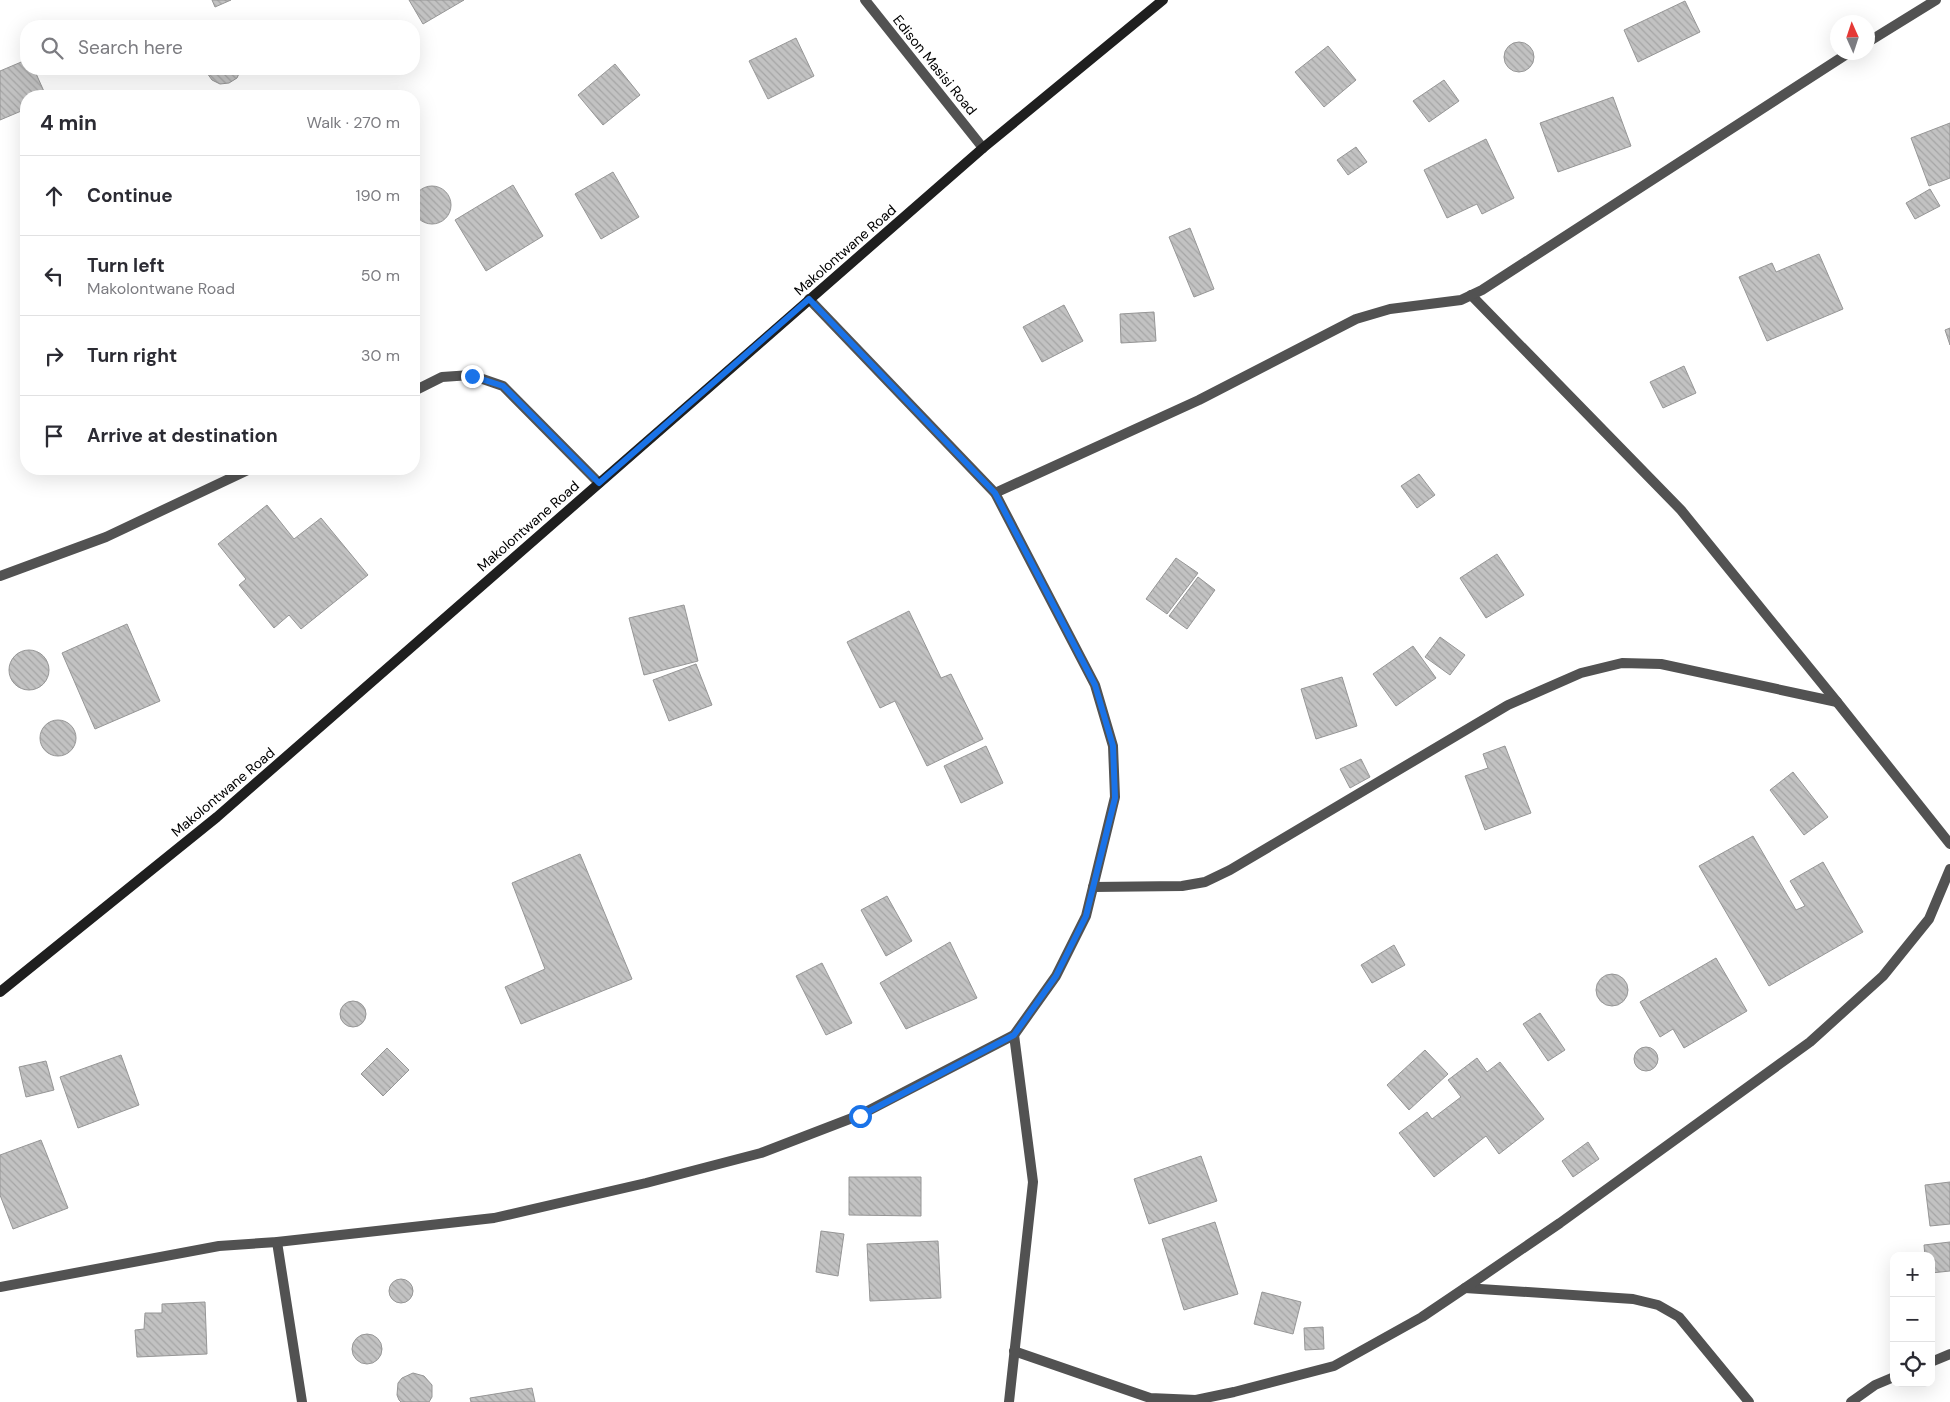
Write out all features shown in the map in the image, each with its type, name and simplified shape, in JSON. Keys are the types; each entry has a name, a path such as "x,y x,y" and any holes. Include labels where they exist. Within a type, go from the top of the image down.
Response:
{"main road":[{"name":"Makolontwane Road","path":"0,992 216,818 983,148 1163,0"}],"street":[{"name":"Edison Masisi Road","path":"864,0 983,148"},
{"path":"1875,38 1936,0"},
{"path":"995,493 1199,400 1356,320 1390,309 1461,300 1482,290 1838,60"},
{"path":"1472,295 1681,510 1838,702 1950,844"},
{"path":"0,1287 219,1246 277,1242 494,1218 646,1183 761,1153 860,1116 1014,1035 1056,976 1086,916 1115,798 1113,746 1095,685 995,493 809,299"},
{"path":"420,388 442,377 472,376 503,386 599,483"},
{"path":"0,576 106,537 237,475"},
{"path":"1093,886 1182,886 1206,882 1230,870 1508,705 1581,672 1622,663 1661,664 1838,702"},
{"path":"1014,1351 1150,1398 1196,1400 1334,1366 1422,1317 1465,1288 1560,1223 1810,1042 1883,976 1928,919 1950,869"},
{"path":"1009,1402 1033,1182 1014,1035"},
{"path":"277,1242 302,1402"},
{"path":"1465,1288 1633,1299 1658,1305 1680,1317 1749,1402"},
{"path":"1935,1360 1950,1354"},
{"path":"1852,1402 1875,1385 1890,1379"}],"building":[{"path":"212,0 231,0 215,7"},
{"path":"409,0 464,0 423,24"},
{"path":"1685,1 1700,32 1638,62 1624,30"},
{"path":"796,38 814,76 768,99 749,61"},
{"path":"1519,42 1530,46 1534,57 1530,68 1519,72 1508,68 1504,57 1508,46"},
{"path":"1328,46 1356,80 1324,107 1295,72"},
{"path":"20,63 20,75 37,75 43,90 20,90 20,112 0,120 0,71"},
{"path":"615,64 640,95 603,125 578,95"},
{"path":"208,75 238,75 229,83 220,84 212,80"},
{"path":"1444,80 1459,101 1429,122 1413,101"},
{"path":"1613,97 1631,146 1558,172 1540,123"},
{"path":"1950,123 1950,178 1929,186 1911,138"},
{"path":"1486,139 1514,198 1482,214 1477,204 1447,218 1424,170"},
{"path":"1356,147 1367,162 1348,175 1337,160"},
{"path":"613,172 639,217 601,239 575,194"},
{"path":"513,185 543,236 486,271 455,220"},
{"path":"425,187 439,187 450,198 450,212 439,223 425,223 420,219 420,191"},
{"path":"1930,189 1940,206 1915,219 1906,203"},
{"path":"1190,228 1214,289 1194,297 1169,237"},
{"path":"1819,254 1843,309 1767,341 1739,277 1772,263 1776,272"},
{"path":"1064,305 1083,341 1042,362 1023,327"},
{"path":"1154,312 1156,341 1121,343 1120,314"},
{"path":"1950,328 1950,345 1945,330"},
{"path":"1684,366 1696,393 1663,408 1650,382"},
{"path":"1419,474 1435,495 1417,508 1401,486"},
{"path":"267,505 294,539 321,518 368,575 301,629 289,615 274,628 239,585 246,579 218,544"},
{"path":"1497,554 1524,595 1486,618 1460,578"},
{"path":"1176,558 1198,573 1167,614 1146,599"},
{"path":"1198,577 1215,590 1187,629 1169,616"},
{"path":"684,605 698,661 644,675 629,618"},
{"path":"909,611 941,678 951,674 983,739 927,766 895,701 880,708 847,642"},
{"path":"127,624 160,701 95,729 62,653"},
{"path":"1440,637 1465,655 1450,675 1425,657"},
{"path":"1413,646 1436,678 1396,706 1373,674"},
{"path":"29,650 43,656 49,670 43,684 29,690 15,684 9,670 15,656"},
{"path":"696,664 712,705 669,721 653,680"},
{"path":"1342,677 1357,726 1316,739 1301,689"},
{"path":"58,720 71,725 76,738 71,751 58,756 45,751 40,738 45,725"},
{"path":"986,746 1003,783 961,803 944,766"},
{"path":"1505,746 1531,813 1485,830 1465,776 1488,768 1483,754"},
{"path":"1361,759 1370,777 1350,788 1340,769"},
{"path":"1793,772 1828,817 1804,835 1770,790"},
{"path":"1753,836 1796,910 1805,906 1790,881 1823,862 1863,932 1769,986 1699,866"},
{"path":"580,854 632,979 521,1024 505,987 545,969 512,883"},
{"path":"887,896 912,941 886,956 861,910"},
{"path":"950,942 977,998 906,1029 880,983"},
{"path":"1394,945 1405,965 1372,983 1361,965"},
{"path":"1716,958 1747,1011 1684,1048 1673,1029 1660,1037 1640,1002"},
{"path":"822,963 852,1023 826,1035 796,976"},
{"path":"1612,974 1624,978 1628,990 1624,1002 1612,1006 1600,1002 1596,990 1600,978"},
{"path":"353,1001 362,1005 366,1014 362,1023 353,1027 344,1023 340,1014 344,1005"},
{"path":"1540,1013 1565,1050 1548,1061 1523,1024"},
{"path":"1646,1047 1655,1050 1658,1059 1655,1068 1646,1071 1637,1068 1634,1059 1637,1050"},
{"path":"387,1048 409,1070 383,1096 361,1074"},
{"path":"1425,1050 1448,1074 1409,1110 1387,1085"},
{"path":"121,1055 139,1105 78,1128 60,1077"},
{"path":"1477,1058 1487,1072 1500,1062 1544,1119 1499,1154 1486,1136 1434,1177 1399,1133 1427,1112 1432,1119 1461,1097 1448,1080"},
{"path":"46,1061 54,1090 26,1097 19,1067"},
{"path":"41,1140 68,1208 13,1229 0,1195 0,1155"},
{"path":"1588,1142 1599,1159 1573,1177 1562,1161"},
{"path":"1201,1156 1217,1201 1149,1224 1134,1179"},
{"path":"849,1177 921,1177 921,1216 849,1215"},
{"path":"1950,1182 1950,1224 1930,1226 1925,1185"},
{"path":"1215,1222 1238,1294 1184,1310 1162,1239"},
{"path":"821,1231 844,1234 838,1276 816,1272"},
{"path":"938,1241 941,1298 870,1301 867,1244"},
{"path":"1950,1242 1950,1271 1935,1273 1935,1252 1925,1252 1924,1245"},
{"path":"401,1279 410,1282 413,1291 410,1300 401,1303 392,1300 389,1291 392,1282"},
{"path":"1262,1292 1301,1302 1293,1334 1254,1324"},
{"path":"205,1302 207,1354 137,1357 135,1330 144,1329 145,1313 162,1313 162,1304"},
{"path":"1323,1327 1324,1349 1305,1350 1304,1328"},
{"path":"367,1334 378,1338 382,1349 378,1360 367,1364 356,1360 352,1349 356,1338"},
{"path":"413,1373 424,1376 432,1385 432,1397 429,1402 401,1402 399,1400 397,1395 398,1383 402,1378"},
{"path":"532,1388 535,1402 471,1402 470,1398"}],"route":[{"path":"472,376 503,386 599,483 809,299 995,493 1095,685 1113,746 1115,798 1086,916 1056,976 1014,1035 860,1116"}]}
